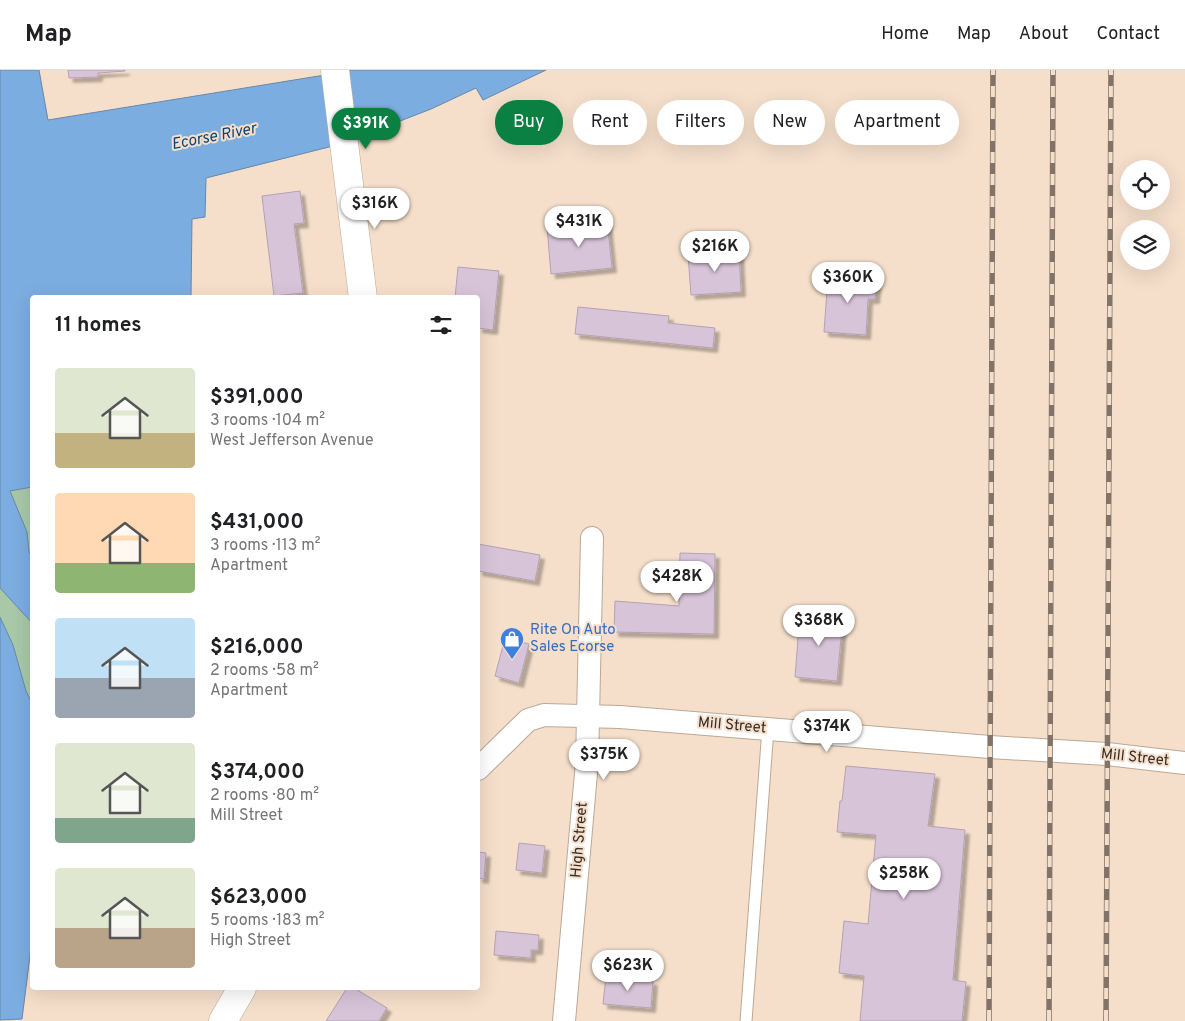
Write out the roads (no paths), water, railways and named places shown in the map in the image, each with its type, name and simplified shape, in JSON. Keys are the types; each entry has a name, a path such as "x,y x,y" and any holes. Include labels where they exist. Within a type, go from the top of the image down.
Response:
{"main road":[{"path":"334,70 363,295"},
{"path":"223,1021 241,990"}],"street":[{"name":"High Street","path":"564,1021 587,762 592,538"},
{"name":"Mill Street","path":"480,767 528,720 544,715 620,717 990,747 1107,754 1185,763"}],"lane":[{"path":"746,1021 768,729"}],"water":[{"name":"Ecorse River","path":"0,70 39,70 48,120 331,74 345,70 546,70 483,100 476,88 431,109 341,144 206,178 205,217 192,219 191,295 30,295 30,487 10,491 27,532 30,553 30,621 0,588"},
{"path":"0,617 13,645 30,699 30,956 22,1019 0,1020"}],"railway":[{"path":"989,1021 993,70"},
{"path":"1049,1021 1053,70"},
{"path":"1106,1021 1111,70"}],"place":[{"name":"Rite On Auto Sales Ecorse","path":"512,660"}]}
